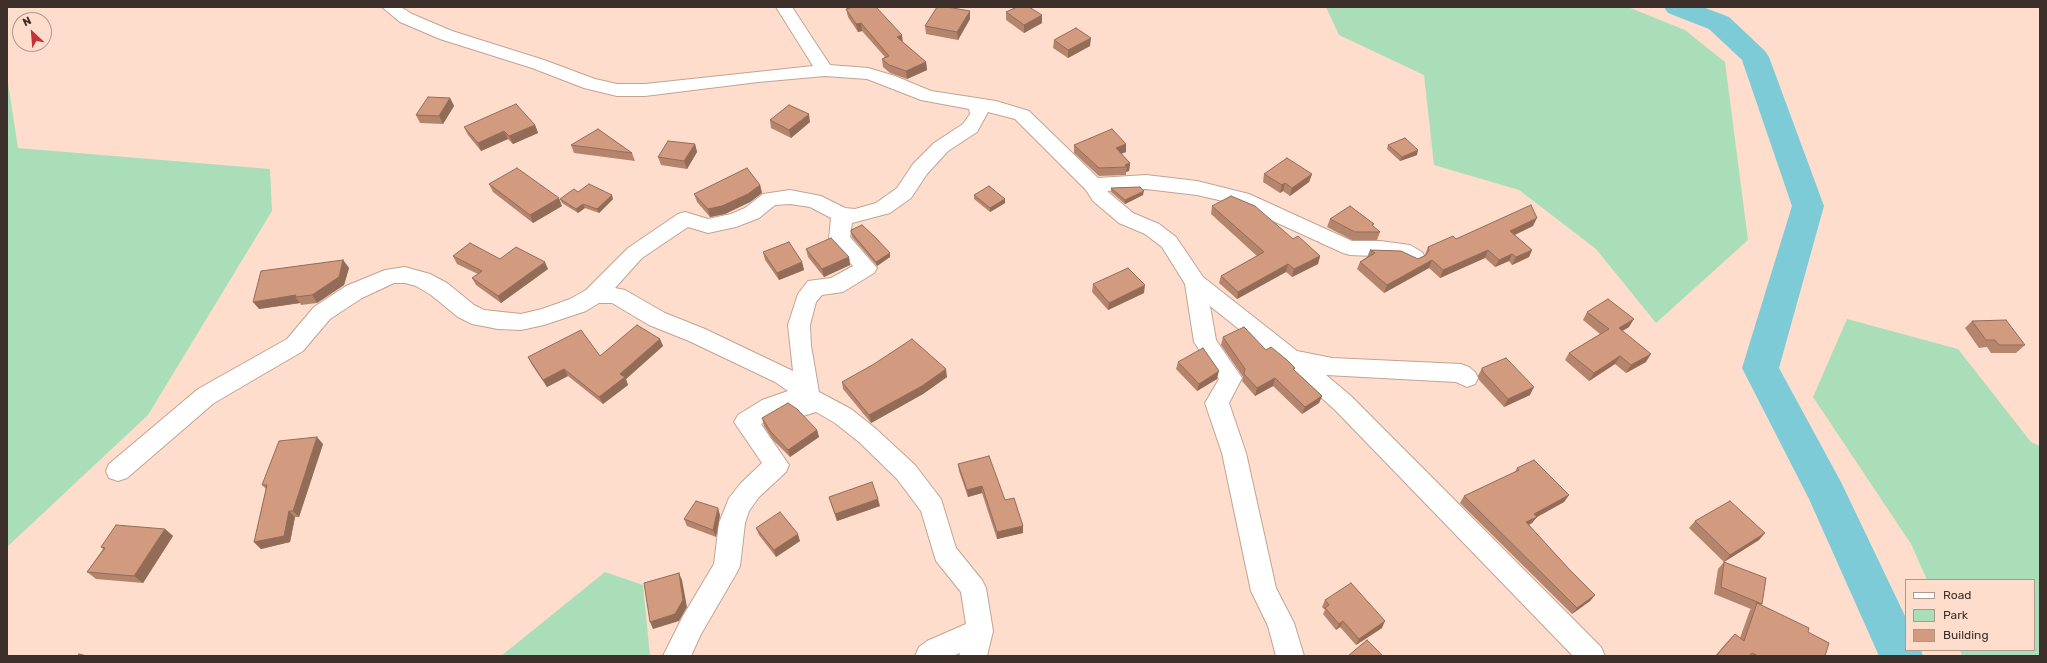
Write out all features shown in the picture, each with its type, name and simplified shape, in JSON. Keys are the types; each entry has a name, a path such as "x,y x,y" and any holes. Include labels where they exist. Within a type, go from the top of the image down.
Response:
{"street":[{"path":"390,7 406,18 446,35 538,64 590,84 617,90 645,90 758,76 825,70 868,74 927,96 1022,114 1093,185 1100,196 1126,218 1152,229 1169,242 1195,283 1290,358 1342,403 1591,656"},
{"path":"784,7 825,70"},
{"path":"118,471 206,396 295,345 322,313 354,292 380,279 392,275 404,275 423,280 440,289 466,311 480,318 498,321 522,322 544,317 578,305 594,296 635,253 685,219 708,226 736,220 752,213 770,199 790,197 814,201 841,214 856,216 869,214 895,201 913,181 920,169 941,147 970,128 979,114 978,105"},
{"path":"1093,185 1146,182 1197,188 1242,199 1350,248 1403,250 1415,257"},
{"path":"677,656 692,625 727,566 732,523 738,506 750,490 777,465 746,422 770,406 794,398 803,407 810,405 800,346 799,325 806,300 816,287 835,286 867,268 840,239 842,222 841,214"},
{"path":"1195,283 1205,342 1231,378 1217,403 1234,453 1264,591 1281,623 1290,656"},
{"path":"594,296 606,294 617,296 658,319 697,335 783,376 804,389 809,397 843,416 867,435 906,472 932,507 945,553 973,588 976,644 937,650 928,656"},
{"path":"1290,358 1332,366 1461,373 1468,378"}],"green space":[{"path":"1326,7 1628,7 1685,30 1725,62 1748,240 1656,323 1596,249 1519,190 1434,165 1424,75 1339,35"},
{"path":"7,76 18,148 270,169 272,211 148,415 7,547"},
{"path":"1847,319 1958,349 2031,442 2040,446 2040,656 1962,656 1960,651 2035,651 2035,579 1927,579 1911,544 1813,397"},
{"path":"605,572 643,585 650,656 501,656"}],"building":[{"path":"853,7 876,7 902,35 897,37 926,62 906,71 889,65 882,59 889,56 861,23 856,24 846,9"},
{"path":"937,7 947,7 970,11 957,32 925,26"},
{"path":"1017,7 1029,7 1042,15 1024,25 1006,12"},
{"path":"1076,28 1091,38 1068,50 1054,40"},
{"path":"428,97 450,98 439,116 416,115"},
{"path":"516,104 535,125 509,136 504,131 478,143 464,127"},
{"path":"789,105 809,114 789,130 770,120"},
{"path":"598,129 632,153 571,145"},
{"path":"1112,129 1126,144 1116,148 1130,163 1125,165 1127,167 1099,168 1074,145"},
{"path":"1405,138 1418,150 1402,157 1388,145"},
{"path":"668,141 695,144 684,161 658,157"},
{"path":"1287,158 1312,174 1292,188 1285,183 1282,185 1264,174"},
{"path":"517,168 559,198 530,215 489,184"},
{"path":"747,168 760,185 748,194 722,206 708,209 694,194"},
{"path":"589,184 612,195 597,209 583,204 576,209 560,199 574,189 578,192"},
{"path":"989,186 1005,199 990,208 974,195"},
{"path":"1140,187 1144,191 1125,200 1111,188"},
{"path":"1231,196 1255,206 1293,239 1298,236 1320,256 1294,269 1288,264 1238,292 1221,276 1264,252 1212,206"},
{"path":"1531,205 1537,218 1510,231 1532,250 1516,257 1512,254 1499,260 1488,250 1443,270 1432,260 1387,285 1360,262 1375,253 1370,250 1401,251 1418,259 1426,255 1429,250 1428,247 1453,236 1456,239"},
{"path":"1350,206 1374,224 1372,225 1380,232 1355,232 1330,219"},
{"path":"862,225 890,253 876,262 851,232 851,230"},
{"path":"831,238 849,257 822,269 806,249"},
{"path":"789,242 802,262 777,273 763,252"},
{"path":"470,243 500,259 516,247 545,262 498,296 472,278 482,271 453,256"},
{"path":"343,260 339,277 312,295 295,297 296,295 253,302 261,271"},
{"path":"1128,268 1145,285 1109,303 1093,284"},
{"path":"1608,299 1634,319 1619,328 1651,354 1631,365 1620,356 1594,373 1569,353 1609,329 1587,312"},
{"path":"2006,320 2025,345 1999,345 1995,340 1986,340 1972,321"},
{"path":"637,325 660,339 620,374 625,377 599,397 564,369 543,380 528,357 581,330 600,356"},
{"path":"1244,327 1266,350 1271,347 1287,360 1295,368 1293,369 1322,396 1305,407 1275,378 1257,388 1244,374 1245,369 1223,337"},
{"path":"912,339 946,369 922,386 869,415 842,382 874,364"},
{"path":"1203,348 1219,371 1199,384 1178,362"},
{"path":"1506,358 1534,387 1508,399 1483,372 1482,368"},
{"path":"788,403 797,409 817,430 788,450 771,432 762,418"},
{"path":"317,437 293,511 289,511 284,536 254,542 267,485 262,485 279,441"},
{"path":"989,456 1005,500 1014,498 1023,526 997,532 982,486 967,490 958,464"},
{"path":"1534,460 1569,495 1534,514 1537,517 1526,522 1595,595 1577,608 1464,496 1519,470 1517,468"},
{"path":"872,482 878,499 835,514 829,497"},
{"path":"696,501 718,508 713,530 684,519"},
{"path":"1730,501 1765,533 1730,555 1695,521"},
{"path":"780,512 798,534 774,550 756,528"},
{"path":"116,525 165,529 134,576 87,572 105,548 101,547"},
{"path":"1724,562 1766,578 1762,604 1721,587"},
{"path":"679,573 683,600 675,614 650,622 644,583"},
{"path":"1351,583 1385,621 1359,639 1343,621 1339,624 1325,608 1329,605 1325,600"},
{"path":"1757,603 1809,628 1808,632 1829,643 1825,656 1758,656 1752,653 1749,656 1716,656 1735,634 1744,641"},
{"path":"1367,640 1383,656 1348,656"}],"waterway":[{"path":"1678,7 1719,23 1755,57 1808,206 1760,368 1827,494 1901,656"}]}
